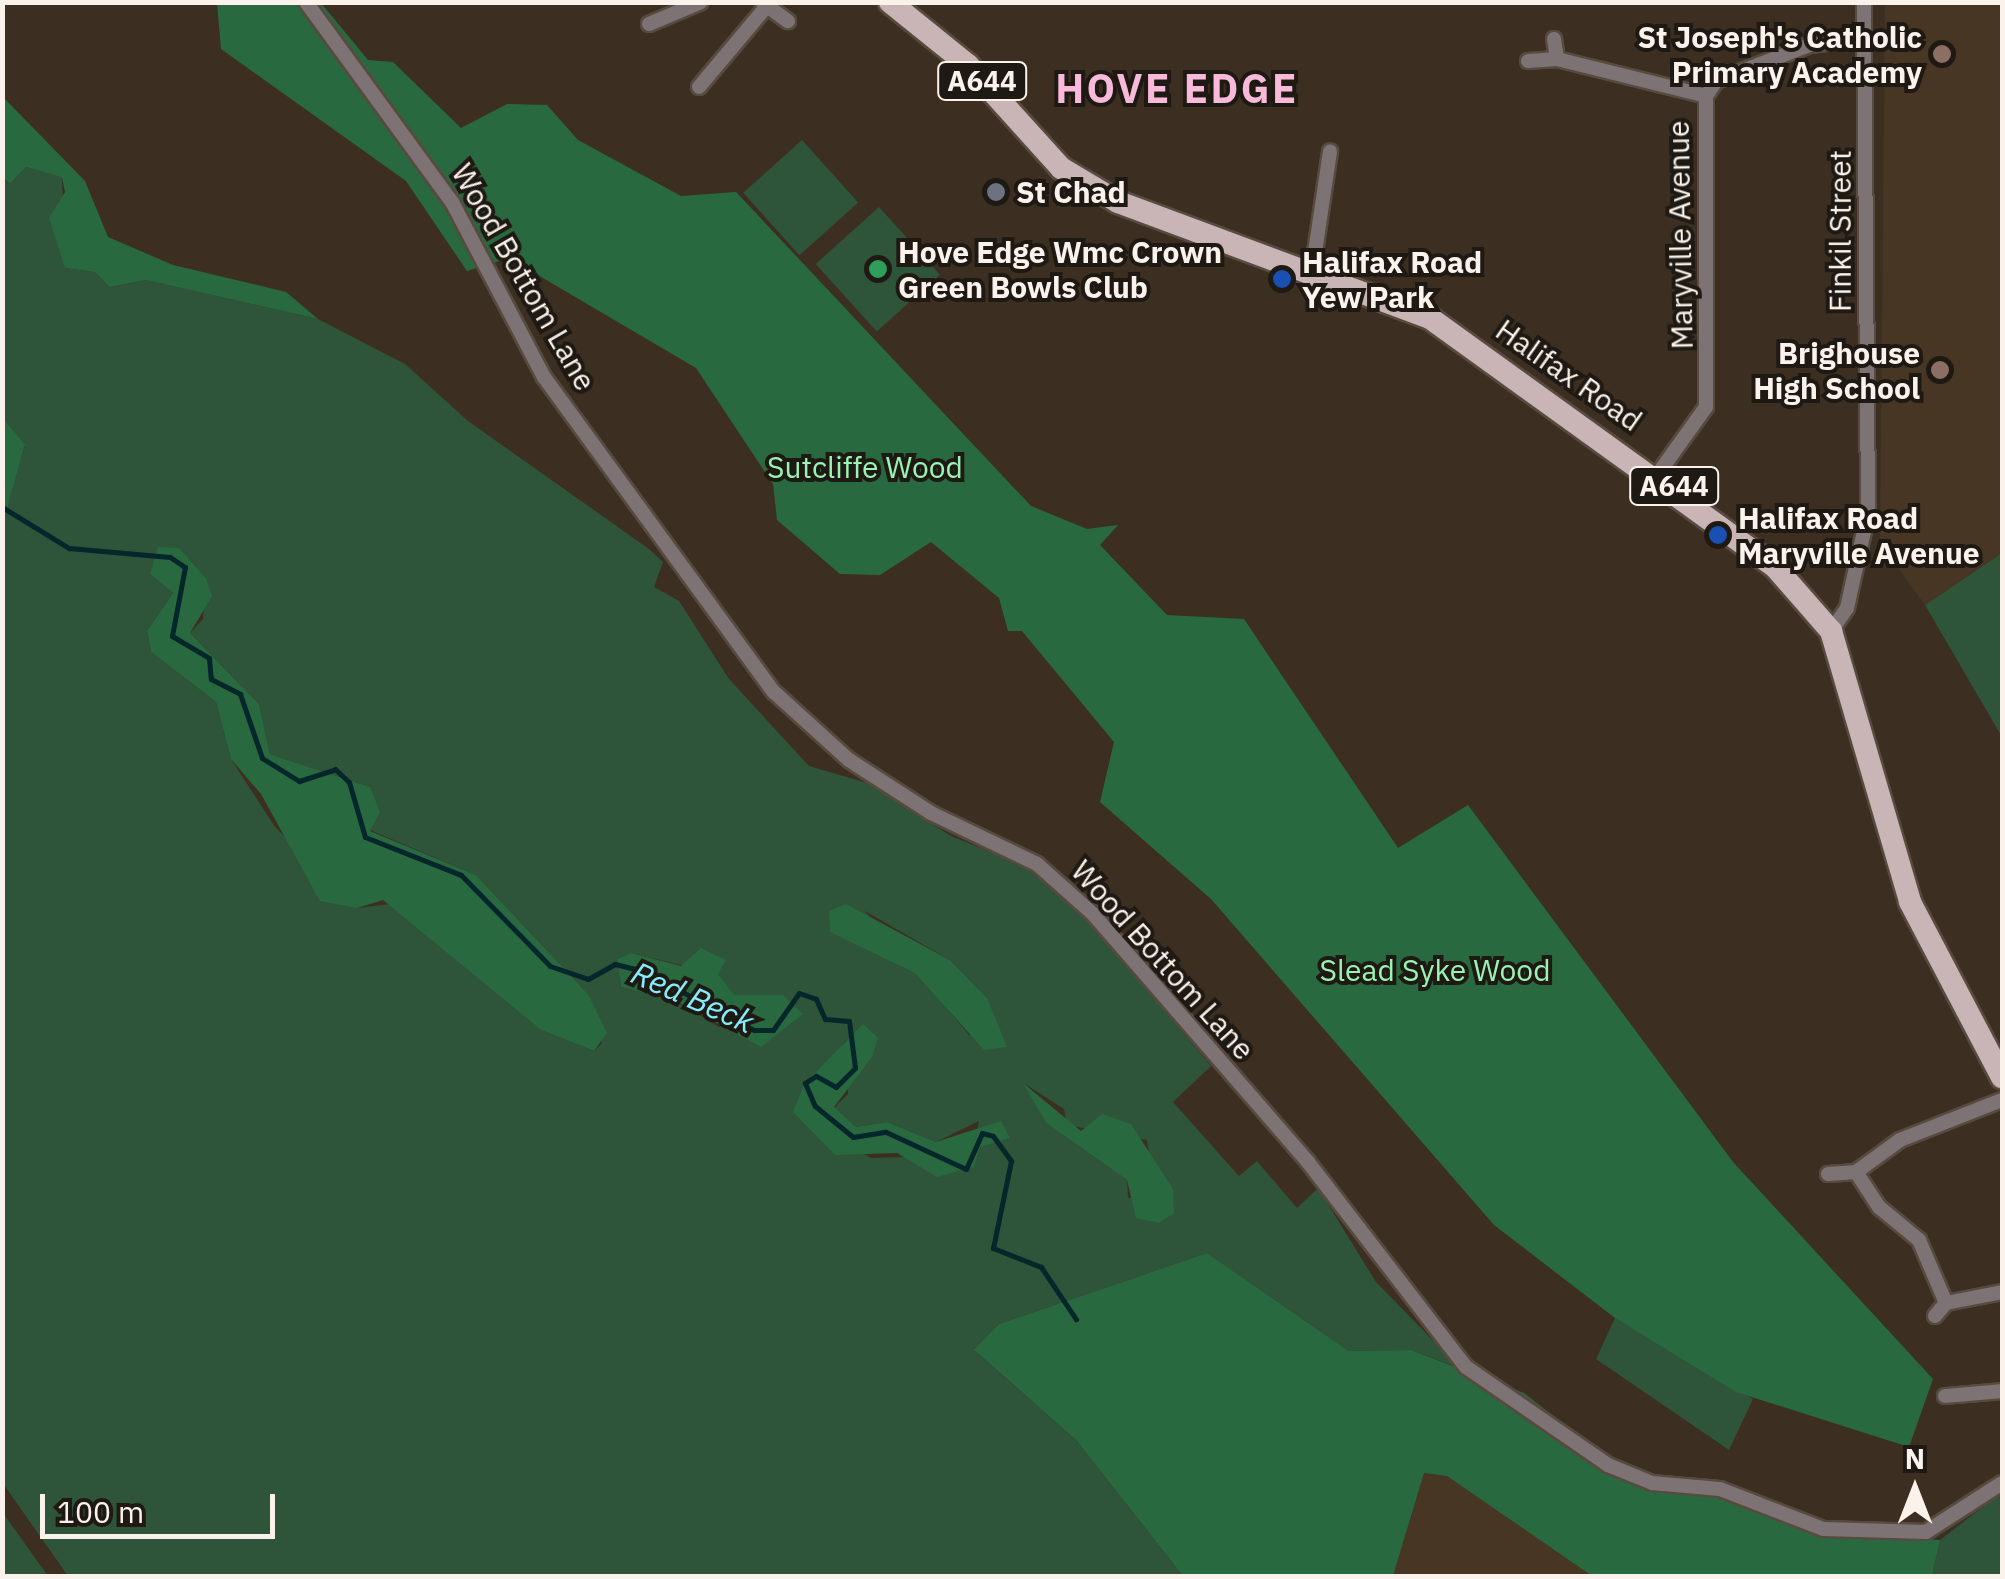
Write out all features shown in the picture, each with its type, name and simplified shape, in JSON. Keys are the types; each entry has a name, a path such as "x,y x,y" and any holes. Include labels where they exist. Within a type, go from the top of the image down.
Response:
{"main road":[{"name":"Halifax Road","path":"893,3 968,66 1061,168 1118,202 1430,318 1658,474 1776,568 1830,631 1910,902 2002,1077"}],"street":[{"name":"Wood Bottom Lane","path":"306,2 452,202 544,377 774,692 849,760 931,814 1037,864 1094,915 1308,1162 1466,1367 1535,1422 1652,1482 1720,1490 1823,1529 1926,1532 2002,1484"},
{"path":"649,24 701,2"},
{"name":"Finkil Street","path":"1830,631 1847,608 1868,513 1868,38 1864,2"},
{"path":"698,87 765,4 788,21"},
{"name":"Maryville Avenue","path":"1658,474 1706,406 1706,96 1716,82 1810,45 1868,38"},
{"path":"1554,39 1556,59"},
{"path":"1528,61 1556,59 1706,96"},
{"path":"1312,272 1330,151"},
{"path":"1828,1174 1856,1172 1900,1140 2002,1100"},
{"path":"1856,1172 1919,1240 1940,1310 2002,1292"},
{"path":"1945,1396 2002,1391"}],"shaded area":[{"name":"Brighouse High School","path":"1885,3 2002,3 2002,553 1925,605 1880,543"},
{"path":"1424,1473 1447,1476 1592,1576 1393,1576"}],"green space":[{"name":"Slead Syke Wood","path":"217,3 321,3 368,60 393,62 461,128 507,104 547,105 578,140 681,196 736,192 1031,506 1087,529 1118,525 1100,545 1167,615 1244,619 1398,848 1468,805 1733,1162 1933,1379 1909,1447 1736,1392 1615,1318 1494,1225 1211,899 1100,802 1114,742 1022,631 1008,631 999,598 931,542 880,575 840,574 777,520 773,484 696,368 509,258 467,271 406,181 221,49"},
{"path":"2,96 85,181 108,237 173,265 286,292 318,319 146,280 110,287 95,272 65,268 49,218 65,192 62,177 26,167 10,184 3,178"},
{"name":"Hove Edge Wmc Crown Green Bowls Club","path":"802,140 858,202 799,255 743,193"},
{"path":"26,167 62,176 65,268 95,272 111,287 146,280 318,319 405,364 468,421 649,549 663,562 654,587 679,601 729,679 809,766 867,783 951,836 1021,864 1077,907 1211,1066 1173,1102 1239,1176 1257,1161 1297,1208 1318,1188 1376,1282 1460,1368 1411,1350 1349,1351 1207,1253 999,1324 975,1351 1076,1440 1183,1576 68,1576 2,1482 2,522 25,446 3,418 2,178 10,184","holes":["178,548 206,578 203,619 190,633 259,704 270,754 370,787 370,830 476,875 588,994 602,1043 594,1051 541,1030 390,904 357,908 275,827 231,759 216,702 151,652 147,631 173,593 150,574","865,911 950,960 987,998 970,1036","631,953 718,974 733,995 783,995 719,1027 676,1001 621,987 617,959","846,1040 848,1094 834,1108 856,1127 887,1122 936,1142 979,1121 973,1155 871,1158 794,1112","1025,1084 1064,1109 1067,1125 1147,1140 1151,1165 1173,1189 1128,1198 1127,1180 1046,1123"]},
{"name":"Hove Edge Wmc Crown Green Bowls Club","path":"879,207 940,275 877,332 816,264"},
{"path":"3,418 25,445 2,522"},
{"path":"158,547 179,548 206,578 212,596 190,633 259,704 270,754 370,787 380,812 370,831 476,875 588,994 607,1033 594,1051 541,1030 383,900 357,908 320,901 261,794 231,759 216,702 151,652 147,631 173,593 150,574"},
{"path":"2002,553 2002,737 1925,605"},
{"path":"846,904 950,960 987,998 1007,1047 984,1050 915,973 830,932 829,911"},
{"path":"701,948 726,960 718,974 734,995 783,995 803,1014 761,1047 676,1001 621,987 617,959 631,953 681,966"},
{"path":"863,1024 878,1038 872,1057 834,1107 856,1127 887,1122 936,1142 1001,1121 1010,1138 980,1147 974,1167 937,1177 897,1153 835,1155 793,1112 805,1083"},
{"path":"1023,1083 1081,1131 1102,1114 1131,1124 1173,1189 1174,1213 1159,1223 1136,1218 1127,1180 1046,1123"},
{"path":"1207,1253 1349,1351 1411,1350 1524,1393 1610,1460 1818,1533 1940,1540 1932,1576 1592,1576 1447,1476 1424,1473 1393,1576 1183,1576 1076,1440 974,1350 999,1324"},
{"path":"1615,1318 1753,1399 1729,1450 1596,1359"},
{"path":"2002,1492 2002,1576 1932,1576 1940,1540"},
{"path":"3,1513 48,1576 3,1576"}],"waterway":[{"name":"Red Beck","path":"2,440 2,471"},
{"name":"Red Beck","path":"2,507 69,548 170,557 185,567 172,636 209,658 211,679 240,694 262,758 299,781 335,769 349,782 365,837 461,875 550,966 588,979 615,964 643,971 754,1030 773,1030 799,993 816,999 825,1019 849,1021 855,1068 836,1087 816,1076 805,1083 815,1106 853,1137 886,1132 966,1169 982,1133 993,1136 1011,1161 993,1248 1041,1267 1076,1319"}],"place":[{"name":"St Joseph's Catholic Primary Academy","path":"1942,54"},
{"name":"St Chad","path":"996,192"},
{"name":"Hove Edge Wmc Crown Green Bowls Club","path":"878,269"},
{"name":"Halifax Road Yew Park","path":"1282,279"},
{"name":"Brighouse High School","path":"1940,370"},
{"name":"Halifax Road Maryville Avenue","path":"1718,535"}],"district":[{"name":"HOVE EDGE","path":"1177,88"}],"park label":[{"name":"Sutcliffe Wood","path":"865,467"}]}
